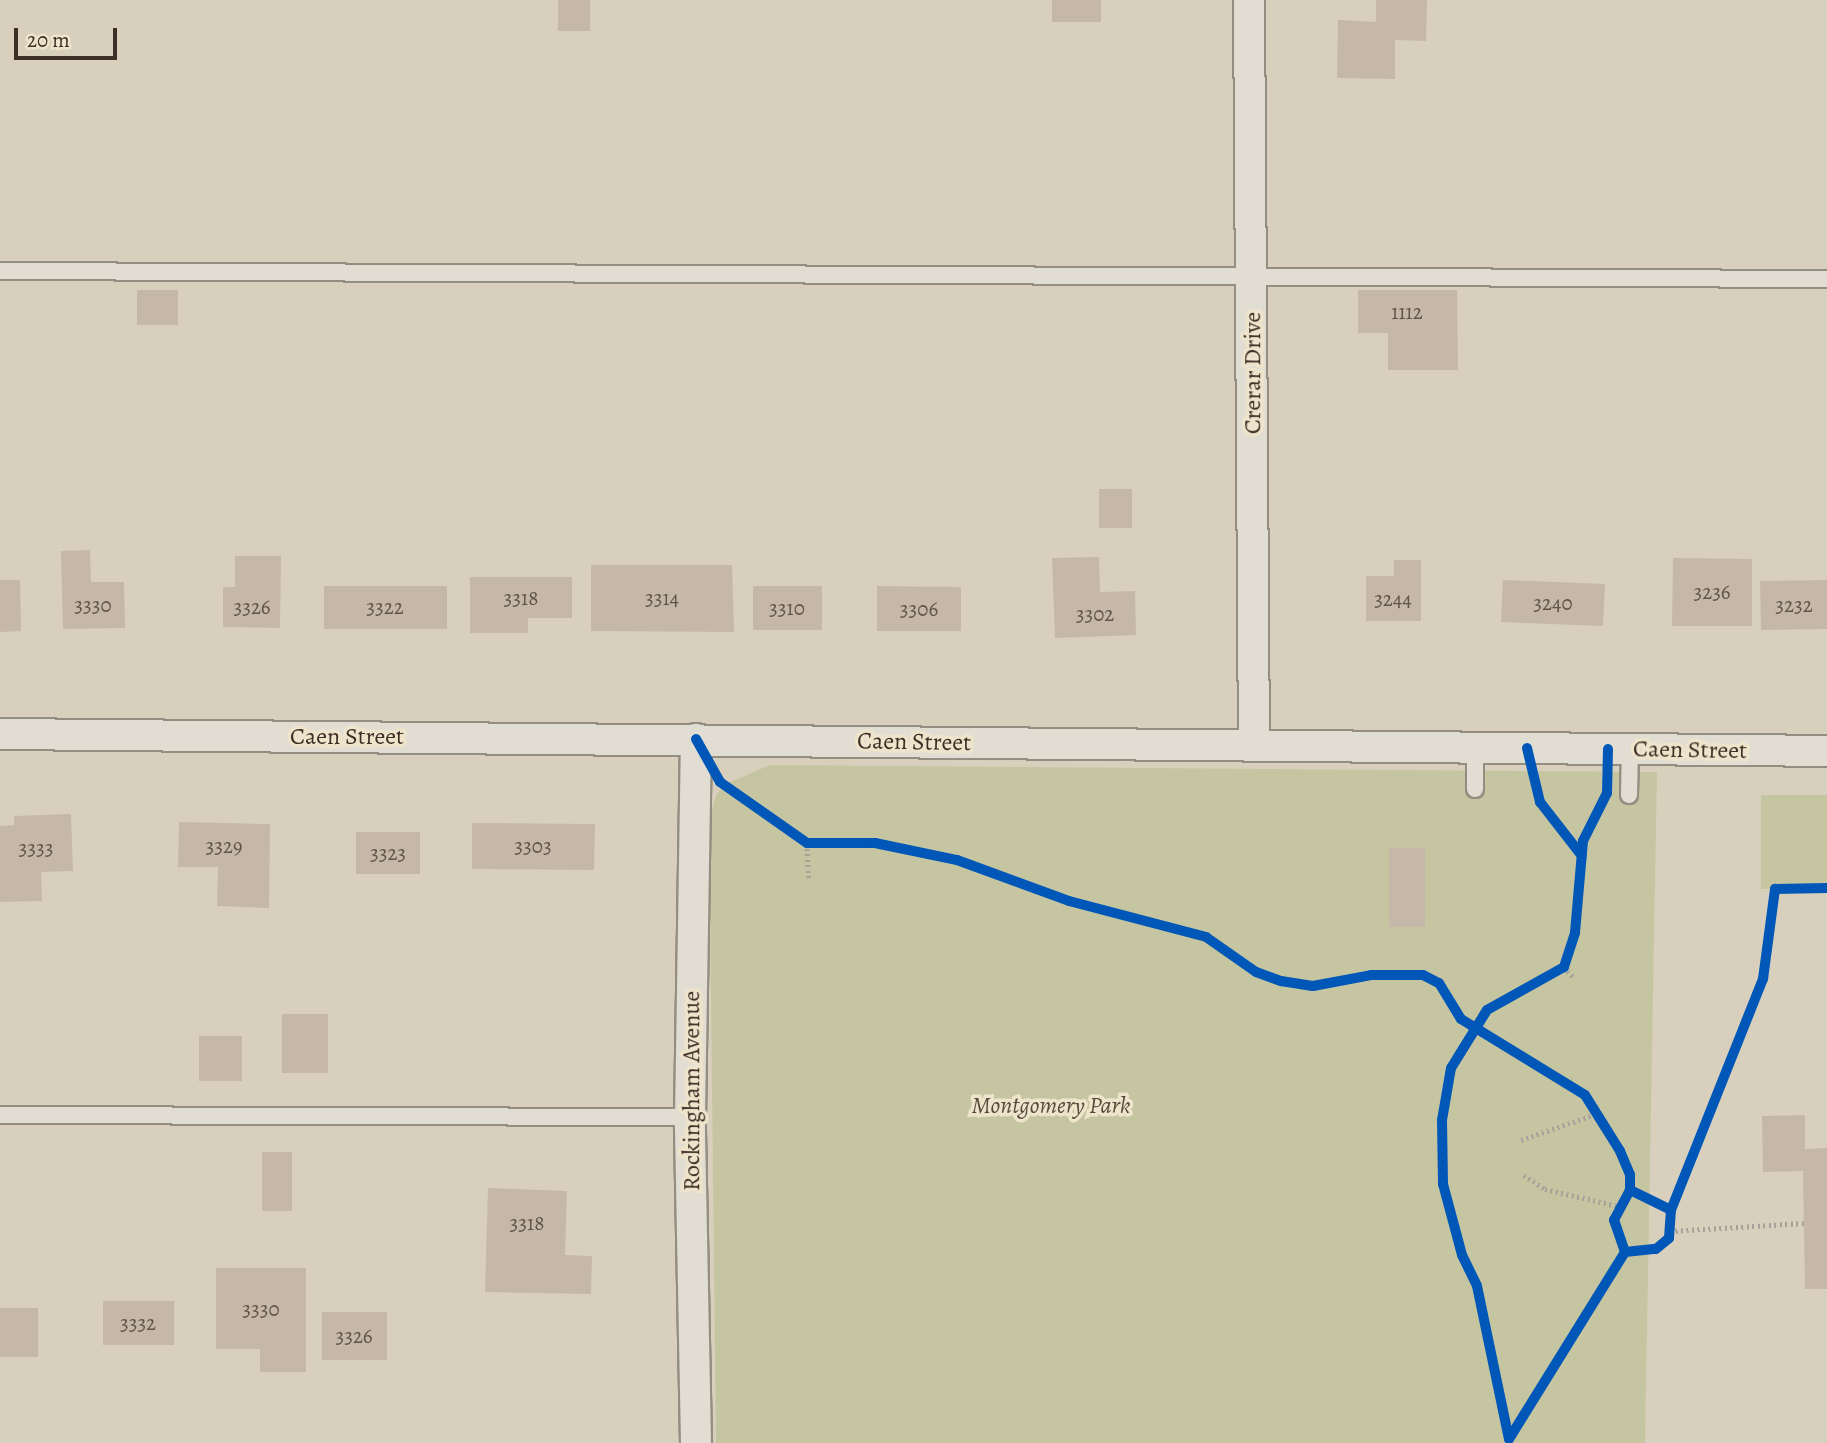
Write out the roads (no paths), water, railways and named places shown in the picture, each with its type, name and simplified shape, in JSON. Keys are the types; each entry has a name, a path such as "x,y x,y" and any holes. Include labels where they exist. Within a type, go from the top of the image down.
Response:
{"street":[{"name":"Crerar Drive","path":"1249,0 1253,276 1254,746"},
{"name":"Caen Street","path":"0,734 1827,751"},
{"name":"Rockingham Avenue","path":"696,739 690,1117 696,1443"}],"lane":[{"path":"0,271 1827,279"},
{"path":"1475,748 1475,789"},
{"path":"1629,795 1630,749"},
{"path":"0,1115 690,1117"}],"park label":[{"name":"Montgomery Park","path":"1051,1106"}]}
